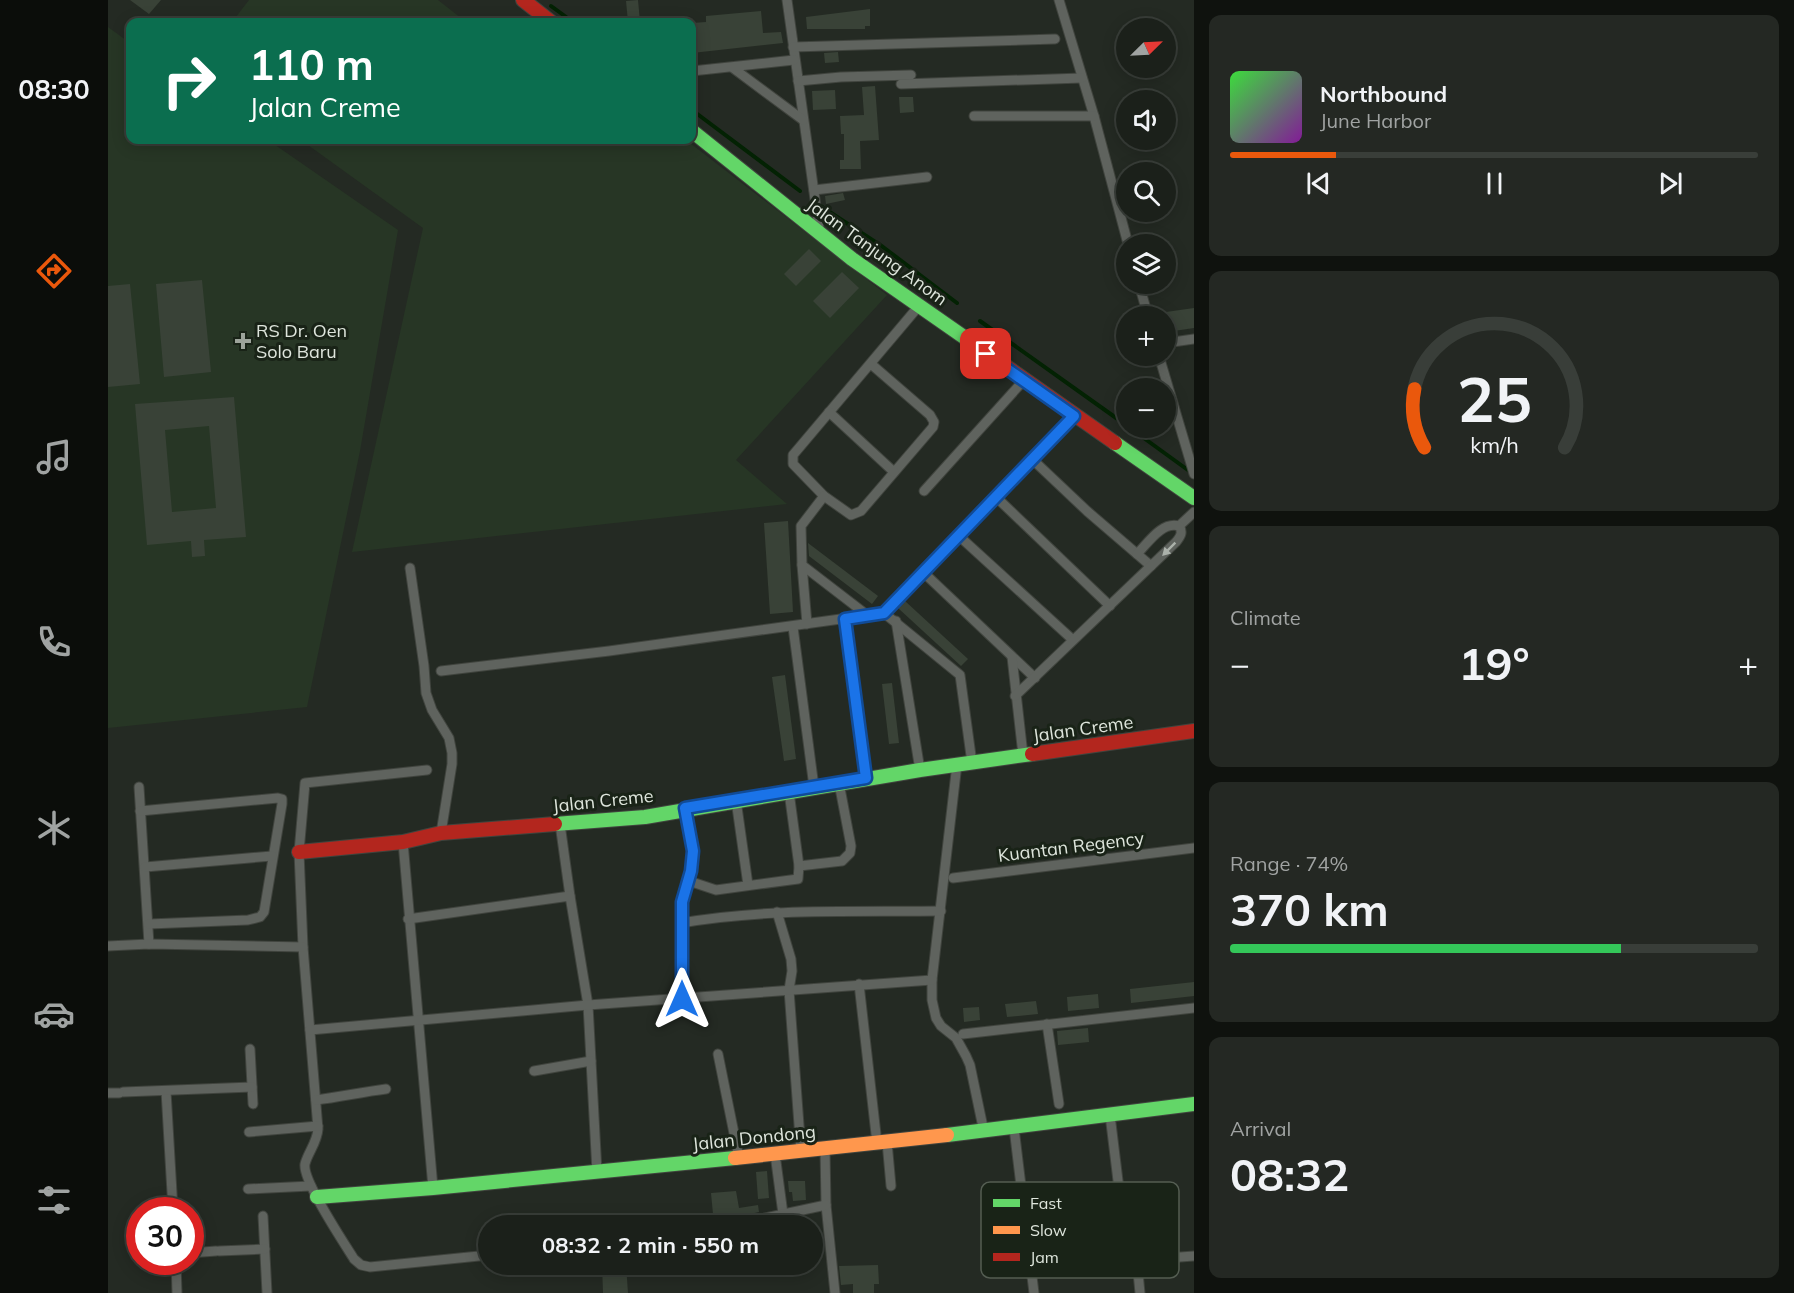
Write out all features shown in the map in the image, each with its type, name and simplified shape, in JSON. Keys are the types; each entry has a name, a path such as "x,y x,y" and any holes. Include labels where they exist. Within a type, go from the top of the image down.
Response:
{"street":[{"path":"523,0 546,18"},
{"path":"787,0 820,235"},
{"path":"1059,0 1094,116 1125,234"},
{"path":"793,47 1055,39"},
{"path":"696,71 794,60"},
{"path":"733,68 803,120"},
{"path":"798,81 910,75"},
{"path":"901,84 1082,78"},
{"path":"974,116 1094,116"},
{"name":"Jalan Tanjung Anom","path":"696,134 820,235 918,307 1194,498"},
{"path":"814,190 927,177"},
{"path":"871,364 934,422 931,432 856,514 847,514 793,464 792,459 795,452 918,307"},
{"path":"1176,342 1194,339"},
{"path":"1162,366 1194,474"},
{"path":"924,491 1024,381"},
{"path":"829,411 894,472"},
{"path":"884,613 1074,416"},
{"path":"1032,459 1087,511 1152,567"},
{"path":"807,624 801,526 825,496"},
{"path":"996,497 1110,606"},
{"path":"1179,526 1194,512"},
{"path":"1137,554 1164,527 1171,524 1179,526"},
{"path":"1015,696 1152,567 1180,537 1179,526"},
{"path":"958,536 1073,640"},
{"path":"802,565 867,615"},
{"path":"410,568 426,693 432,710 449,738 452,753 441,833"},
{"path":"922,572 1035,678"},
{"path":"441,671 793,627 884,613 960,675 972,763"},
{"path":"845,619 866,778"},
{"path":"896,621 920,770"},
{"path":"793,627 814,788"},
{"path":"1012,657 1023,756"},
{"name":"Jalan Creme","path":"299,852 403,842 441,833 645,817 685,808 866,778 1194,731"},
{"path":"957,764 932,980 932,1000 936,1018 941,1026 956,1038 970,1065 984,1132"},
{"path":"428,770 305,783 299,852 303,947 318,1126 317,1139 305,1166 314,1192 354,1259 365,1267 478,1256"},
{"path":"799,866 842,861 850,853 851,846 839,783"},
{"path":"139,787 149,944"},
{"path":"689,881 716,890 796,880 799,875 799,866 789,792"},
{"path":"140,811 280,798 282,804 264,912 260,917 248,920 148,924"},
{"path":"736,800 748,885"},
{"path":"682,999 682,902 689,881 693,851 685,808"},
{"path":"560,824 588,1005 597,1172"},
{"path":"403,842 433,1188"},
{"name":"Kuantan Regency","path":"952,878 1194,848"},
{"path":"145,867 272,856"},
{"path":"408,919 570,896"},
{"path":"681,923 730,915 777,912 941,911"},
{"path":"777,912 791,959 789,990 801,1152"},
{"path":"108,946 149,944 303,947"},
{"path":"310,1030 588,1005 932,980"},
{"path":"859,984 882,1143 891,1186"},
{"path":"963,1034 1194,1008"},
{"path":"1047,1024 1059,1104"},
{"path":"250,1049 253,1104"},
{"path":"718,1054 739,1158"},
{"path":"534,1071 591,1061"},
{"path":"108,1093 252,1087"},
{"path":"316,1100 386,1089"},
{"path":"166,1091 172,1197"},
{"name":"Jalan Dondong","path":"314,1192 433,1188 801,1152 984,1132 1194,1104"},
{"path":"1110,1115 1118,1182"},
{"path":"249,1132 318,1126"},
{"path":"1014,1128 1021,1182"},
{"path":"825,1149 826,1205 835,1293"},
{"path":"776,1154 783,1214"},
{"path":"248,1189 314,1192"},
{"path":"778,1215 826,1205"},
{"path":"263,1216 267,1293"},
{"path":"204,1252 265,1249"},
{"path":"1179,1257 1194,1256"},
{"path":"176,1275 177,1293"},
{"path":"1033,1278 1035,1293"},
{"path":"1139,1278 1140,1293"}],"shaded area":[{"path":"249,0 438,0 461,18 235,18"},
{"name":"RS Dr. Oen Solo Baru","path":"108,27 126,40 126,144 274,144 398,230 360,451 307,707 108,728"},
{"path":"307,144 691,144 887,295 736,460 787,504 352,552 423,228"}],"building":[{"path":"130,0 161,0 149,14"},
{"path":"638,0 640,18 628,18 626,1"},
{"path":"870,9 870,26 865,26 865,29 807,29 806,17"},
{"path":"761,11 763,33 781,32 783,43 696,53 696,23 706,22 706,16"},
{"path":"838,52 839,62 825,63 824,53"},
{"path":"875,86 879,140 860,141 861,169 840,169 840,160 844,160 844,134 841,134 840,116 864,115 862,87"},
{"path":"835,90 836,109 813,110 812,91"},
{"path":"899,97 913,97 914,112 900,113"},
{"path":"843,193 845,200 826,204 825,196"},
{"path":"809,249 821,261 796,286 784,274"},
{"path":"842,272 859,288 830,318 813,301"},
{"path":"202,280 211,372 164,377 156,284"},
{"path":"130,284 140,384 108,387 108,286"},
{"path":"1194,308 1194,328 1176,331 1176,311"},
{"path":"234,397 246,537 204,540 205,556 192,557 191,541 147,545 135,404","holes":["209,426 216,508 172,512 165,430"]},
{"path":"788,521 793,612 770,614 764,523"},
{"path":"808,543 878,596 872,604 809,556"},
{"path":"905,601 968,659 961,666 898,608"},
{"path":"785,675 796,759 784,761 772,677"},
{"path":"892,683 899,743 889,744 882,684"},
{"path":"1194,982 1194,996 1131,1003 1130,989"},
{"path":"1098,994 1099,1008 1068,1011 1067,997"},
{"path":"1036,1001 1038,1014 1007,1017 1005,1004"},
{"path":"979,1007 980,1020 964,1022 963,1008"},
{"path":"1088,1028 1089,1042 1058,1045 1057,1031"},
{"path":"767,1171 769,1198 758,1199 756,1172"},
{"path":"788,1181 805,1181 806,1200 793,1201"},
{"path":"736,1191 739,1208 758,1205 759,1212 746,1215 696,1215 713,1214 711,1193"},
{"path":"878,1265 879,1284 874,1284 874,1293 853,1293 853,1284 841,1285 839,1266"},
{"path":"602,1275 627,1275 628,1293 603,1293"}],"waterway":[{"path":"551,6 568,18"},
{"path":"696,113 800,191"},
{"path":"819,205 883,247 957,303"},
{"path":"980,321 1116,418"},
{"path":"1144,438 1192,473"}],"traffic: fast":[{"path":"696,134 852,259 994,358"},
{"path":"1115,443 1194,498"},
{"path":"555,824 645,817 920,770 1032,754"},
{"path":"947,1135 1194,1104"},
{"path":"317,1197 433,1188 735,1158"}],"traffic: slow":[{"path":"735,1158 947,1135"}],"traffic: jam":[{"path":"523,0 546,18"},
{"path":"994,358 1115,443"},
{"path":"1032,754 1194,731"},
{"path":"299,852 403,842 441,833 555,824"}],"place":[{"name":"RS Dr. Oen Solo Baru","path":"243,341"}],"route":[{"path":"682,999 682,902 691,871 693,851 685,808 866,778 845,619 884,613 1074,416 986,354"}]}
